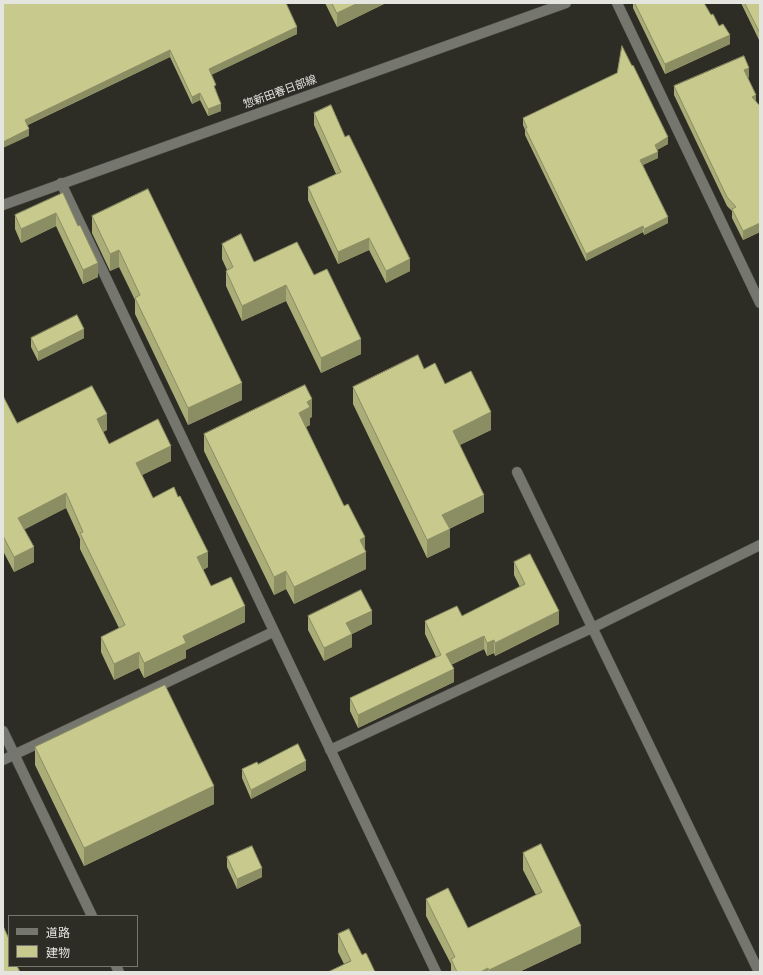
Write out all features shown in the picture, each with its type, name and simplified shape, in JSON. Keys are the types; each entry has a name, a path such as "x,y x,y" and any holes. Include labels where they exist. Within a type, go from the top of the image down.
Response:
{"street":[{"name":"惣新田春日部線","path":"3,205 566,3"},
{"path":"617,3 760,303"},
{"path":"61,183 273,632 436,972"},
{"path":"517,472 594,627 759,972"},
{"path":"330,750 594,627 760,545"},
{"path":"3,760 273,632"},
{"path":"3,731 92,915"}],"building":[{"path":"3,3 286,3 297,27 209,69 216,85 214,86 221,104 208,109 200,93 192,97 170,50 25,120 29,129 3,142"},
{"path":"332,3 358,3 337,13"},
{"path":"635,3 704,3 711,15 713,14 719,26 723,24 730,35 665,64"},
{"path":"745,3 760,3 760,33"},
{"path":"622,46 632,66 633,65 668,137 655,145 658,152 640,160 668,217 644,229 643,226 586,254 525,128 527,128 523,118 617,73"},
{"path":"744,56 749,68 744,70 756,95 752,97 760,106 760,223 743,231 732,209 736,207 727,197 674,86"},
{"path":"331,105 345,137 349,135 410,259 386,271 369,238 338,252 308,187 341,172 314,113"},
{"path":"148,189 242,383 188,408 135,298 140,295 119,250 110,254 92,216"},
{"path":"63,193 78,226 80,225 98,263 83,270 56,213 21,229 15,215"},
{"path":"241,234 254,262 297,242 314,275 327,269 361,339 321,358 286,285 242,306 226,271 233,267 222,244"},
{"path":"77,315 84,329 38,352 31,338"},
{"path":"418,355 424,369 435,363 445,384 471,371 491,412 453,431 484,495 442,515 450,529 427,540 353,387"},
{"path":"305,385 312,399 307,402 310,407 299,413 344,506 348,504 365,537 360,540 366,552 294,587 286,571 274,577 204,434"},
{"path":"92,386 107,414 97,419 109,444 158,419 171,446 136,463 153,498 174,487 208,552 197,557 211,586 231,577 245,606 183,636 186,643 144,663 139,652 114,664 101,637 125,625 80,533 83,532 66,493 18,518 34,547 14,557 3,536 3,396 17,423"},
{"path":"530,554 559,611 495,643 494,640 487,643 484,636 446,654 454,669 358,715 350,698 441,655 425,621 457,606 462,616 525,584 514,562"},
{"path":"361,590 372,611 346,623 352,634 324,648 308,616"},
{"path":"165,685 214,786 84,848 35,747"},
{"path":"298,744 306,761 251,790 242,769 257,762 258,764"},
{"path":"541,844 581,926 489,970 488,968 480,972 457,972 451,959 455,957 426,899 448,888 468,928 542,892 523,853"},
{"path":"252,846 262,868 237,879 227,857"},
{"path":"3,926 8,937 8,967 18,967 20,972 3,972"},
{"path":"349,929 362,955 366,953 375,972 328,972 351,961 338,934"}]}
